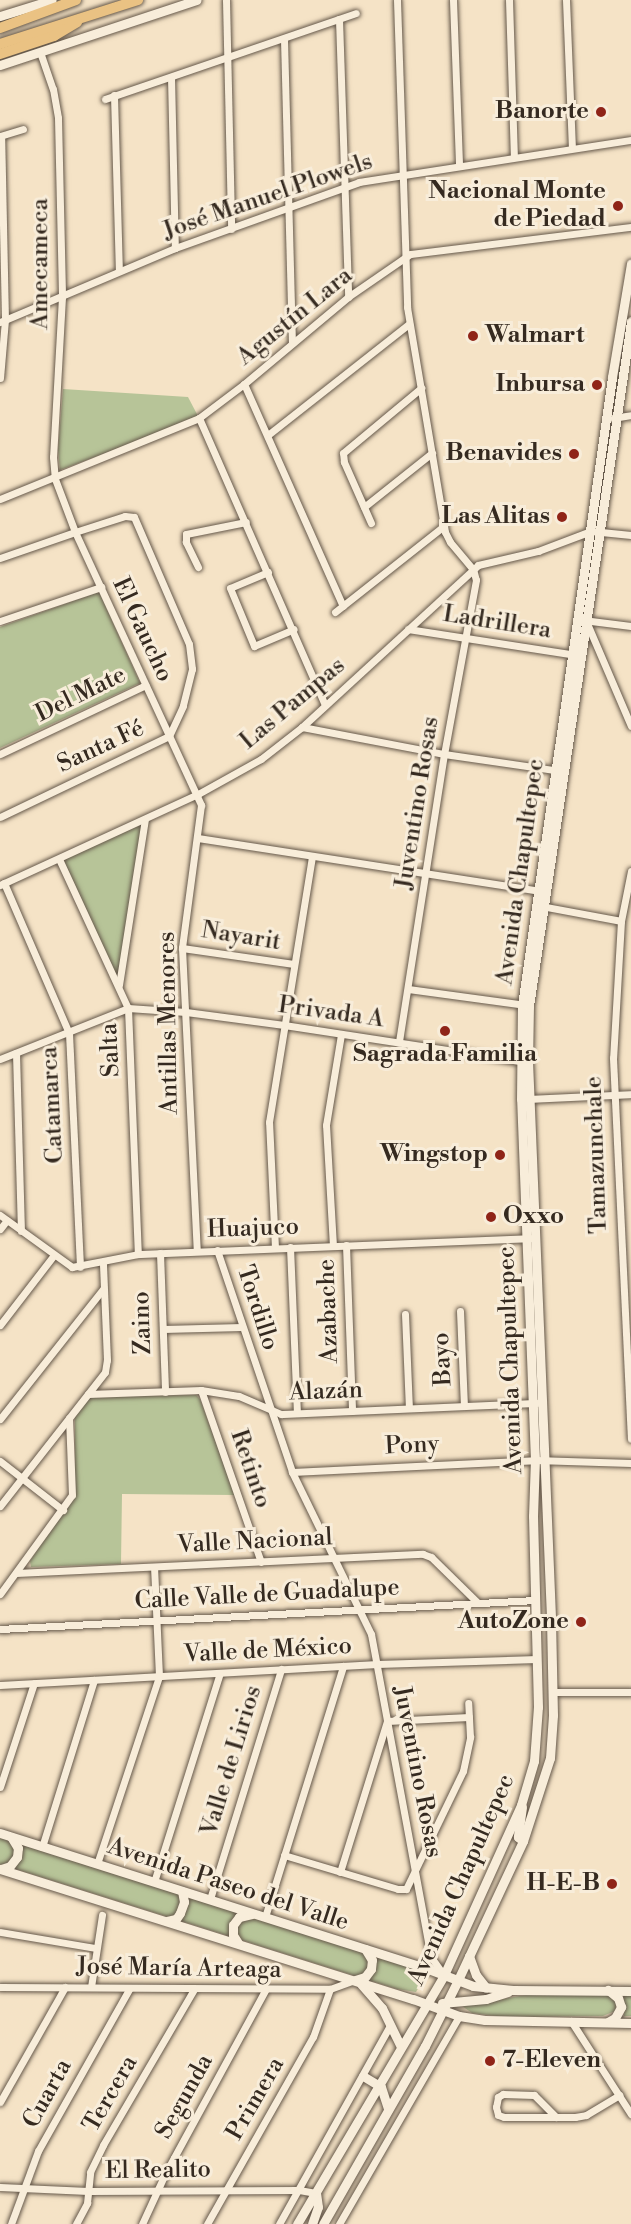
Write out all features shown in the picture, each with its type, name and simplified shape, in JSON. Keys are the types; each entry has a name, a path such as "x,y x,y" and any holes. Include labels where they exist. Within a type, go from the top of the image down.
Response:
{"main road":[{"path":"0,16 52,0"},
{"path":"0,28 76,0"},
{"path":"0,44 138,0"},
{"path":"0,65 196,0"},
{"path":"0,54 65,31 82,17"},
{"name":"Avenida Chapultepec","path":"323,2224 457,1982 523,1841 549,1768 554,1704 540,1460 525,1099 525,1005 535,906 543,891 596,531 606,419 631,264"},
{"path":"596,531 617,418 631,322"},
{"path":"616,351 618,376 622,384"},
{"path":"525,1005 546,907 543,891"},
{"name":"Avenida Chapultepec","path":"297,2224 444,1975 520,1805 534,1761 538,1707 533,1516 540,1460"},
{"path":"537,1659 544,1685 553,1692"},
{"path":"538,1707 545,1701 554,1704"},
{"path":"520,1805 524,1811 518,1837 523,1841"},
{"name":"Avenida Paseo del Valle","path":"0,1833 364,1948 444,1975 457,1982 486,1988 513,1990"},
{"path":"0,1869 10,1866 17,1857 18,1848 11,1837"},
{"path":"0,1869 428,2005 445,2006 486,1999 513,1990 631,1991"},
{"path":"167,1921 176,1919 180,1913 184,1902 182,1891"},
{"path":"238,1943 232,1931 236,1919 255,1913"},
{"path":"356,1981 365,1977 371,1969 372,1960 364,1948"},
{"path":"469,1956 476,1975 486,1988"},
{"path":"356,1981 377,2000 401,2047"},
{"path":"608,1990 618,1998 621,2007 615,2018 608,2022"},
{"path":"445,2006 459,2016 485,2020 631,2022"},
{"path":"363,2076 378,2085 385,2095 388,2109"},
{"path":"312,2224 318,2207 316,2193"}],"street":[{"path":"226,0 231,229"},
{"path":"397,0 403,257 409,324 444,526 450,542 473,569"},
{"path":"453,0 459,165"},
{"path":"509,0 514,157"},
{"path":"566,0 572,148"},
{"path":"105,99 356,13"},
{"path":"339,19 348,297"},
{"path":"284,39 292,343"},
{"name":"Amecameca","path":"40,52 53,89 58,118 62,297 53,442 55,479"},
{"path":"171,77 175,248"},
{"path":"114,95 119,271"},
{"path":"0,378 3,321 0,136 23,129"},
{"name":"José Manuel Plowels","path":"3,321 175,248 289,209 345,186 401,174 631,140"},
{"name":"Agustín Lara","path":"0,499 55,479 199,418 244,384 348,297 403,257 418,252 631,227"},
{"path":"269,434 409,324"},
{"path":"244,384 269,434 344,606"},
{"path":"371,523 344,462 343,453 421,388"},
{"path":"606,419 631,415"},
{"path":"199,418 326,705"},
{"path":"363,507 432,453"},
{"name":"El Gaucho","path":"55,479 75,532 198,795"},
{"name":"Santa Fé","path":"0,817 169,736 189,687 192,655 134,517 125,516 75,532"},
{"path":"198,567 186,542 186,534 246,522"},
{"path":"335,612 444,526"},
{"path":"596,531 631,535"},
{"name":"Las Pampas","path":"2,884 198,795 252,765 302,727 473,569 485,562 538,551 596,531"},
{"path":"0,558 75,532"},
{"name":"Juventino Rosas","path":"399,1043 444,754 475,588 473,569"},
{"path":"268,573 230,588 254,646 294,629"},
{"path":"0,621 101,587"},
{"path":"582,620 631,626"},
{"path":"582,620 631,726"},
{"name":"Ladrillera","path":"408,628 577,656"},
{"name":"Del Mate","path":"0,754 146,685"},
{"path":"302,727 444,754 560,771"},
{"name":"Antillas Menores","path":"197,1251 182,948 198,838 201,808 198,795"},
{"path":"118,985 145,819"},
{"path":"198,838 543,891"},
{"path":"275,1248 269,1122 312,856"},
{"name":"Salta","path":"59,859 128,1008 138,1254"},
{"name":"Tamazunchale","path":"631,871 621,921 615,994 614,1095 631,1439"},
{"name":"Catamarca","path":"2,884 69,1033 80,1267"},
{"path":"535,906 621,921"},
{"name":"Nayarit","path":"182,948 294,964"},
{"path":"408,989 525,1005"},
{"path":"0,1059 128,1008"},
{"name":"Privada A","path":"128,1008 186,1012 285,1025 524,1062"},
{"name":"Azabache","path":"333,1246 326,1125 341,1034"},
{"path":"16,1053 21,1231"},
{"path":"525,1099 631,1094"},
{"path":"0,1215 68,1266 80,1267"},
{"path":"0,1229 7,1220"},
{"name":"Huajuco","path":"80,1267 138,1254 532,1238"},
{"name":"Azabache","path":"346,1245 352,1411"},
{"path":"290,1247 297,1413"},
{"name":"Tordillo","path":"217,1250 292,1472 332,1558 359,1609"},
{"name":"Zaino","path":"160,1253 165,1392"},
{"path":"0,1325 54,1255"},
{"path":"0,1506 102,1376 107,1364 103,1263"},
{"path":"0,1419 103,1289"},
{"name":"Bayo","path":"460,1311 465,1406"},
{"path":"405,1314 409,1408"},
{"path":"163,1329 242,1327"},
{"name":"Alazán","path":"88,1394 201,1390 239,1396 270,1411 297,1413 539,1403"},
{"name":"Retinto","path":"201,1390 261,1562"},
{"path":"0,1594 63,1510 74,1490 69,1418"},
{"name":"Pony","path":"292,1472 540,1460 631,1463"},
{"path":"0,1461 63,1510"},
{"name":"Valle Nacional","path":"16,1573 429,1555 477,1602"},
{"path":"97,1864 159,1676 154,1567"},
{"name":"Calle Valle de Guadalupe","path":"0,1629 536,1600"},
{"name":"Juventino Rosas","path":"359,1609 370,1634 377,1664 431,1957 444,1975"},
{"name":"Valle de México","path":"0,1684 377,1664 537,1659"},
{"path":"265,1917 343,1666"},
{"name":"Valle de Lirios","path":"210,1899 281,1669"},
{"path":"154,1882 220,1673"},
{"path":"42,1846 94,1680"},
{"path":"0,1787 34,1683"},
{"path":"553,1692 631,1692"},
{"path":"284,1855 403,1890 408,1886 469,1754 468,1703"},
{"path":"340,1872 387,1721 469,1717"},
{"path":"91,1987 102,1915"},
{"path":"0,1932 96,1948"},
{"name":"José María Arteaga","path":"0,1987 330,1989 356,1981"},
{"path":"0,2102 65,1987"},
{"name":"Cuarta","path":"11,2224 38,2151 130,1988"},
{"name":"Tercera","path":"76,2224 87,2203 90,2172 103,2145 194,1989"},
{"name":"Segunda","path":"142,2224 266,1989"},
{"name":"Primera","path":"207,2224 313,2037 330,1989"},
{"path":"339,2224 459,2016"},
{"path":"571,2021 631,2114"},
{"path":"279,2224 390,2025"},
{"path":"556,2117 534,2095 503,2094 497,2100 496,2112 501,2117 556,2117 586,2115 619,2095"},
{"path":"378,2126 391,2134"},
{"name":"El Realito","path":"0,2187 88,2191 299,2190 316,2193"}],"green space":[{"path":"63,389 188,397 199,418 60,470 58,450"},
{"path":"99,592 140,683 0,748 0,627"},
{"path":"145,819 119,985 59,859"},
{"path":"196,1395 200,1399 235,1495 122,1494 121,1564 31,1567 30,1561 75,1495 75,1413 89,1397"},
{"path":"0,1838 419,1970 423,1980 416,1992 397,1989 0,1864"},
{"path":"532,1994 603,1994 612,1997 616,2004 615,2011 603,2016 505,2017 472,2013 462,2006"},
{"path":"624,1994 631,1994 631,2016 624,2016"}],"place":[{"name":"Banorte","path":"601,112"},
{"name":"Nacional Monte de Piedad","path":"618,206"},
{"name":"Walmart","path":"473,336"},
{"name":"Inbursa","path":"597,385"},
{"name":"Benavides","path":"574,454"},
{"name":"Las Alitas","path":"562,517"},
{"name":"Sagrada Familia","path":"445,1031"},
{"name":"Wingstop","path":"500,1155"},
{"name":"Oxxo","path":"491,1217"},
{"name":"AutoZone","path":"581,1622"},
{"name":"H-E-B","path":"612,1884"},
{"name":"7-Eleven","path":"490,2061"}]}
